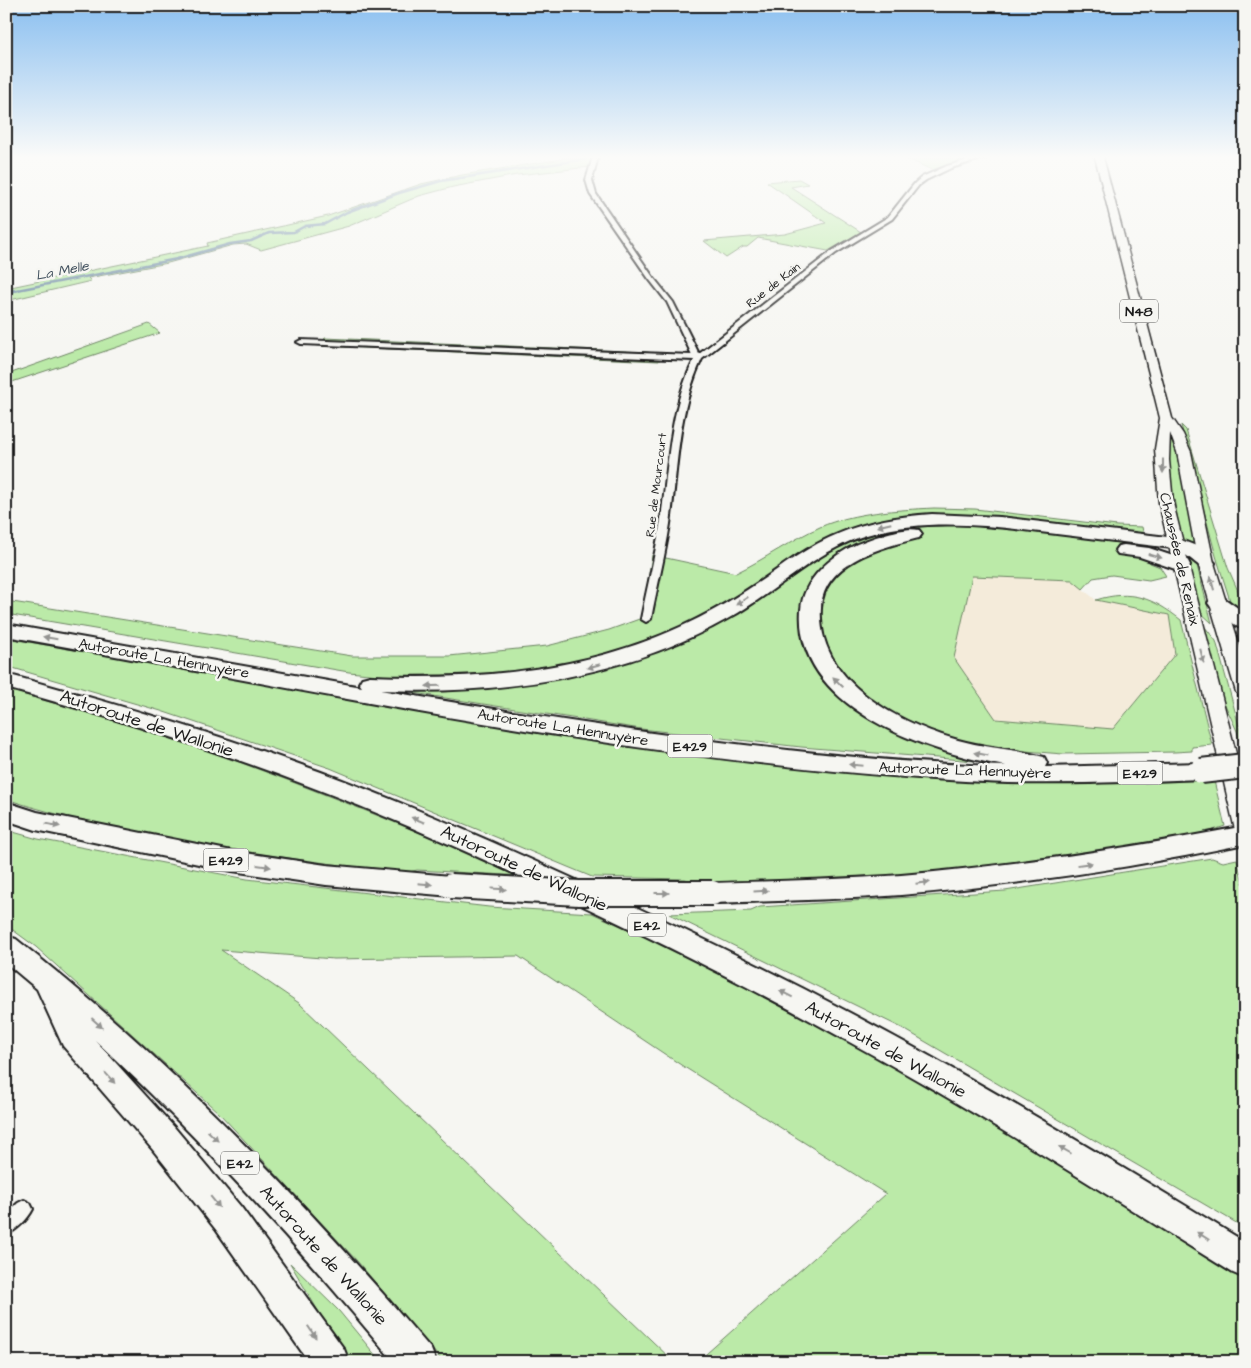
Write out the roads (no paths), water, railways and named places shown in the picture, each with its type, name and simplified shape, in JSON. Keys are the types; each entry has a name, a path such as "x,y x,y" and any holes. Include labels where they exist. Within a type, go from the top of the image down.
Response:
{"highway":[{"path":"305,683 359,682 418,686 468,685 531,678 590,667 648,649 682,635 732,608 815,552 863,530 922,519 983,520 1176,543 1193,551 1206,563"},
{"path":"1080,775 1036,763 951,748 912,732 854,697 831,675 817,649 811,628 811,604 819,583 834,567 854,553 889,538 922,532 949,530 980,532 1143,552 1181,565"},
{"path":"1218,603 1245,623"},
{"name":"Autoroute La Hennuyère","path":"6,630 495,717 649,741 859,766 968,773 1080,775 1201,771 1245,766"},
{"name":"Autoroute de Wallonie","path":"6,680 132,717 315,779 424,822 527,868 704,952 877,1042 1076,1157 1245,1261"},
{"name":"E429","path":"6,811 45,823 232,862 326,875 450,886 578,893 712,893 899,885 1125,858 1245,835"},
{"name":"Autoroute de Wallonie","path":"6,947 47,979 137,1059 258,1182 372,1306 418,1362"},
{"path":"47,979 74,1037 164,1139 229,1219 331,1362"}],"main road":[{"name":"N48","path":"1115,221 1166,418"},
{"name":"Chaussée de Renaix","path":"1166,418 1162,431 1163,485 1245,830"},
{"name":"Chaussée de Renaix","path":"1166,418 1177,434 1184,452 1206,563 1245,692"}],"street":[{"path":"612,221 670,302 694,352 699,358"},
{"name":"Rue de Kain","path":"699,358 834,252 885,221"},
{"path":"301,342 699,358"},
{"name":"Rue de Mourcourt","path":"646,619 665,525 677,417 684,391 699,358"},
{"path":"6,1226 24,1209"}],"waterway":[{"name":"La Melle","path":"12,291 177,259 230,244 251,241 269,233 294,232 305,226 325,224 331,221"},
{"name":"La Melle","path":"12,291 18,290"},
{"name":"La Melle","path":"6,292 12,291"}]}
